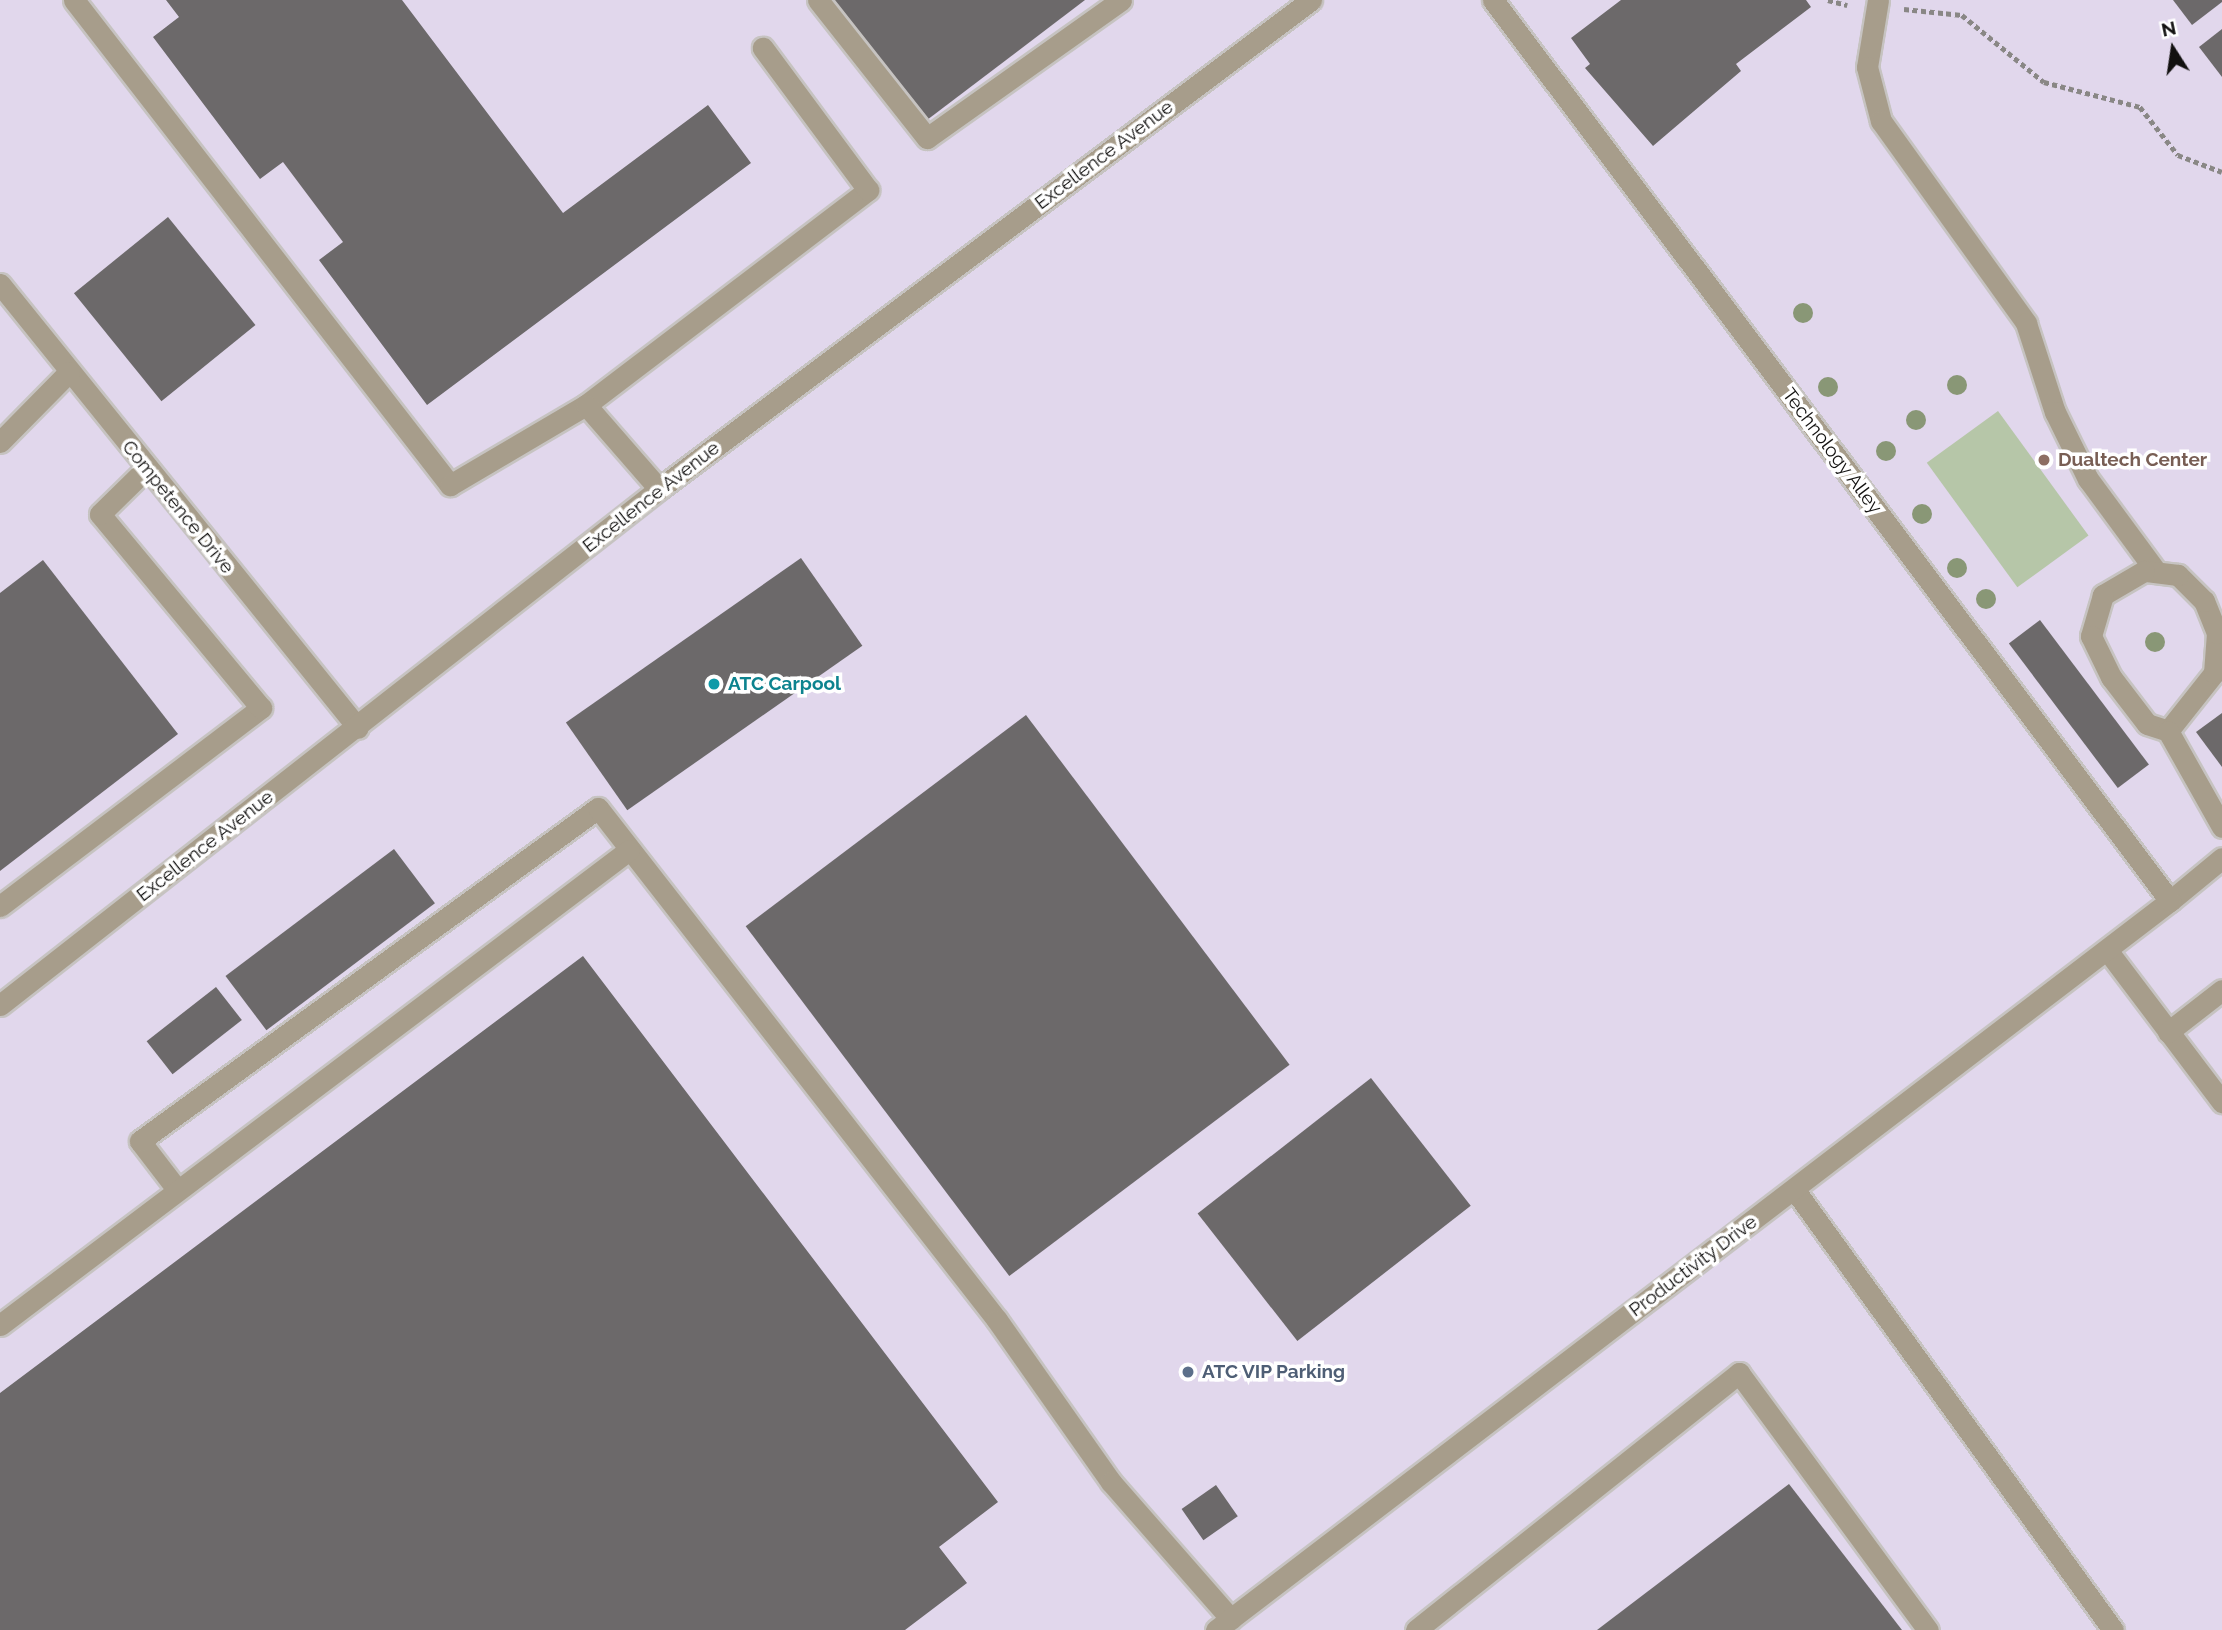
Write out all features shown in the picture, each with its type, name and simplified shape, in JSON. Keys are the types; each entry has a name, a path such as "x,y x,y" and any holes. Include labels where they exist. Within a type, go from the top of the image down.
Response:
{"street":[{"path":"74,0 450,485 586,405 868,190 763,48"},
{"path":"818,0 928,138 1121,0"},
{"name":"Excellence Avenue","path":"0,1005 358,728 659,489 1311,0"},
{"name":"Technology Alley","path":"1493,0 2170,901"},
{"path":"1877,5 1867,67 1881,121 2026,323 2056,412 2088,479 2155,570"},
{"name":"Competence Drive","path":"0,284 358,728"},
{"path":"0,442 69,372"},
{"path":"586,405 659,489"},
{"path":"0,906 261,708 100,514 147,468"},
{"path":"2168,731 2214,673 2217,633 2194,590 2178,575 2155,570 2133,574 2102,595 2091,636 2111,677 2147,724 2168,731 2222,827"},
{"path":"176,1188 140,1141 598,808 998,1320 1111,1482 1224,1624"},
{"path":"0,1325 176,1188 629,850"},
{"name":"Productivity Drive","path":"1224,1624 2107,950 2222,858"},
{"path":"2107,950 2222,1102"},
{"path":"2168,1032 2222,990"},
{"path":"1794,1189 2113,1630"},
{"path":"1416,1630 1739,1373 1927,1630"}],"path":[{"path":"1828,0 1962,15 2044,82 2140,107 2178,155 2222,172"}],"shaded area":[{"path":"0,0 2222,0 2222,1630 0,1630"}],"green space":[{"path":"1998,411 2089,536 2017,587 1927,463"}],"building":[{"path":"166,0 402,0 563,213 708,105 751,163 427,405 319,260 343,242 283,162 260,179 153,37 179,17"},
{"path":"834,0 1085,0 927,120"},
{"path":"1621,0 1806,0 1811,7 1736,64 1741,71 1653,146 1585,68 1590,64 1571,38"},
{"path":"2173,0 2222,0 2222,2 2192,25"},
{"path":"2222,29 2222,77 2199,47"},
{"path":"168,217 255,325 161,401 74,293"},
{"name":"ATC Carpool","path":"801,558 862,646 627,810 566,723"},
{"path":"43,560 178,734 0,871 0,593"},
{"path":"2040,620 2149,765 2118,788 2009,643"},
{"path":"2222,713 2222,767 2196,732"},
{"path":"1026,715 1290,1065 1009,1276 746,926"},
{"path":"394,849 435,903 266,1030 225,976"},
{"path":"583,956 998,1502 939,1547 967,1583 905,1630 0,1630 0,1393"},
{"path":"216,987 242,1020 173,1074 147,1041"},
{"path":"1371,1078 1471,1206 1297,1341 1198,1213"},
{"path":"1789,1484 1902,1630 1597,1630"},
{"path":"1216,1485 1238,1516 1203,1540 1182,1509"}],"place":[{"name":"Dualtech Center","path":"2044,460"},
{"name":"ATC Carpool","path":"714,684"},
{"name":"ATC VIP Parking","path":"1188,1372"}]}
